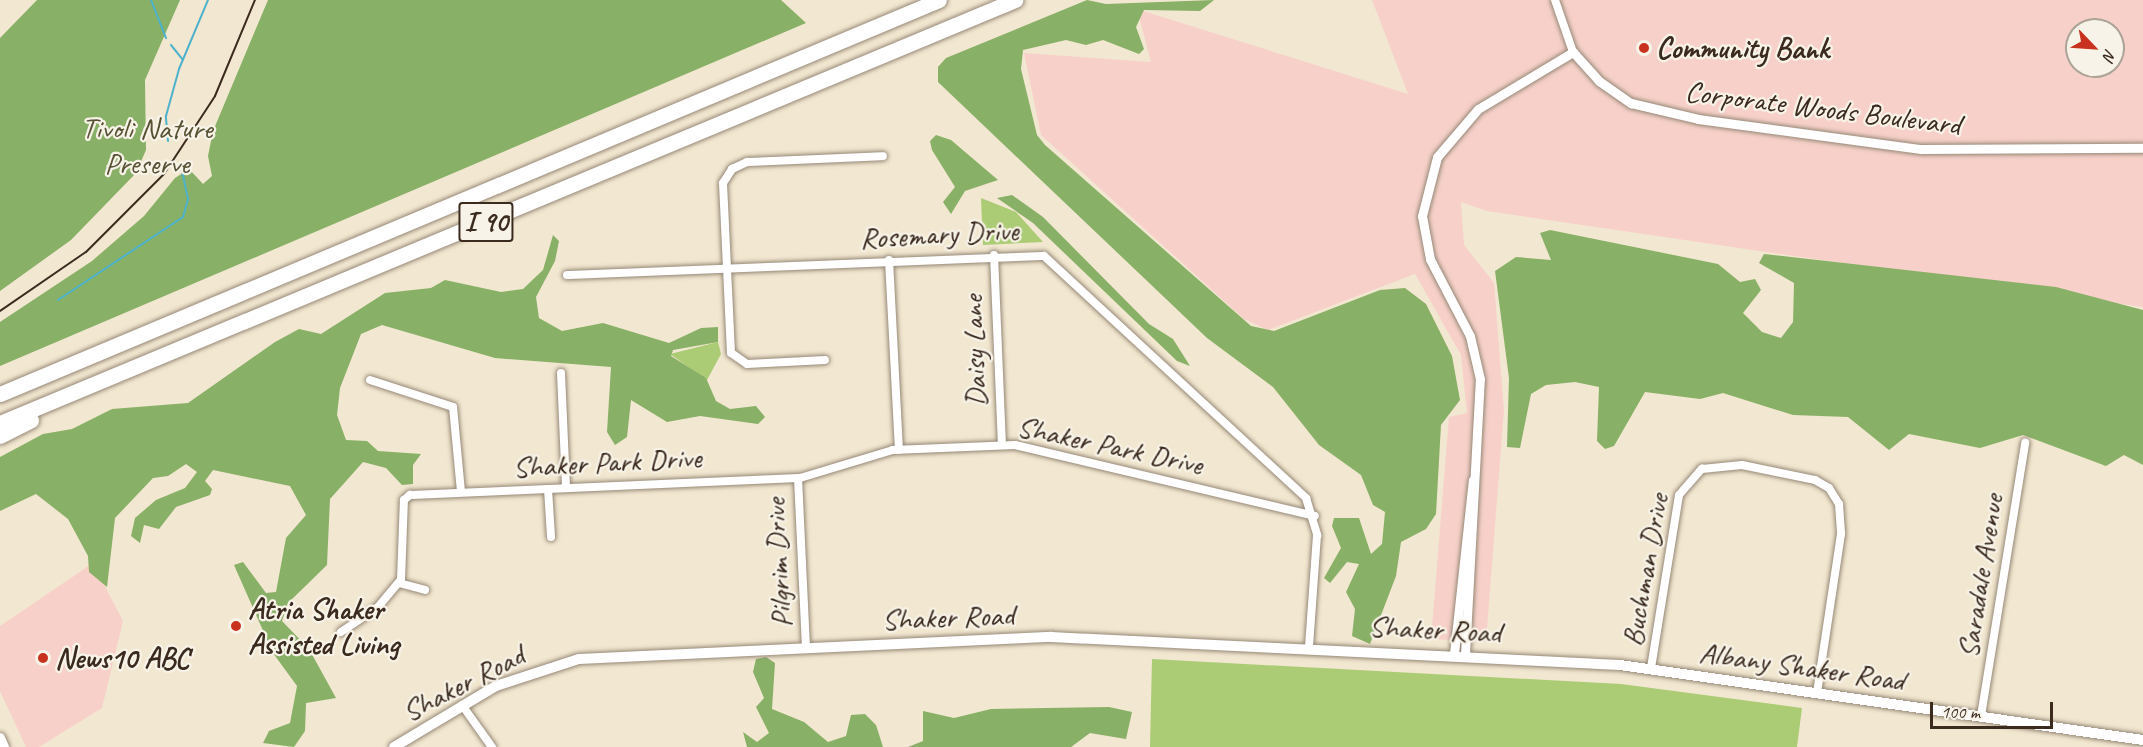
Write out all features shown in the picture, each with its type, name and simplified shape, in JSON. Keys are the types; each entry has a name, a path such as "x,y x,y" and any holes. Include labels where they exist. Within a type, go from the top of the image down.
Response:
{"highway":[{"name":"I 90","path":"0,394 939,0"},
{"name":"I 90","path":"0,423 108,380 1015,0"},
{"path":"0,383 217,294 277,276"},
{"path":"0,436 108,380"}],"main road":[{"name":"Shaker Road","path":"394,747 462,705 508,681 579,659 806,646 1072,637 1525,657"},
{"name":"Albany Shaker Road","path":"1525,657 1651,668 2143,740"},
{"path":"0,738 4,747"}],"street":[{"name":"Corporate Woods Boulevard","path":"1555,0 1574,52 1599,81 1631,103 1698,118 1921,149 2143,148"},
{"path":"1460,654 1475,471 1477,361 1426,246 1425,188 1437,157 1462,122 1574,52"},
{"path":"825,360 747,364 734,357 721,191 736,167 883,156"},
{"name":"Rosemary Drive","path":"567,276 1031,253 1050,259 1298,489 1315,516"},
{"name":"Daisy Lane","path":"994,255 1002,445"},
{"path":"890,260 899,450"},
{"path":"561,373 566,488"},
{"path":"370,380 453,407 461,492"},
{"name":"Saradale Avenue","path":"1981,716 2025,443"},
{"name":"Shaker Park Drive","path":"399,584 405,558 405,497 461,492 798,478 899,450 1002,445 1035,447 1315,516"},
{"name":"Buchman Drive","path":"1651,668 1679,495 1702,470 1742,465 1815,480 1829,488 1839,504 1840,534 1817,692"},
{"name":"Pilgrim Drive","path":"798,478 806,646"},
{"path":"548,489 551,537"},
{"path":"1309,647 1315,516"},
{"path":"341,632 399,584 425,590"},
{"path":"462,705 492,747"}],"shaded area":[{"path":"1372,0 2143,0 2143,307 1487,211 1461,202 1464,245 1494,283 1504,410 1486,642 1431,639 1449,417 1467,413 1461,355 1415,274 1268,330 1244,319 1041,135 1024,53 1151,62 1137,9 1408,94"},
{"path":"93,563 123,621 102,708 39,747 26,747 0,691 0,626"}],"green space":[{"path":"37,0 180,0 145,80 146,150 136,173 71,240 0,291 0,38"},
{"name":"Tivoli Nature Preserve","path":"268,0 781,0 806,23 0,366 0,322 92,261 144,216 175,178 189,169 203,184 212,176 208,156 213,131"},
{"path":"1087,0 1106,4 1214,0 1200,11 1144,10 1136,27 1144,49 1139,54 1103,40 1086,45 1066,40 1023,50 1021,69 1037,135 1045,145 1251,326 1274,331 1380,290 1405,288 1426,304 1452,356 1460,400 1441,425 1436,514 1426,529 1401,542 1396,576 1370,644 1352,636 1355,609 1346,592 1359,564 1347,562 1330,583 1324,578 1341,548 1332,526 1334,518 1359,518 1371,554 1382,544 1385,512 1373,505 1361,475 1319,445 1273,387 1207,338 938,82 938,67 946,58"},
{"path":"936,135 951,140 998,180 965,191 951,214 943,202 955,187 932,150 930,141"},
{"path":"1012,195 1043,217 1149,324 1173,339 1190,366 1177,361 1033,223 997,198"},
{"path":"981,198 1016,212 1043,242 983,245"},
{"path":"1550,230 1718,264 1740,282 1755,279 1761,290 1743,313 1762,332 1781,338 1793,322 1794,283 1759,263 1764,254 2056,287 2143,310 2143,465 2124,455 2106,466 2023,435 1980,448 1909,434 1889,450 1848,417 1793,415 1723,393 1700,399 1645,392 1614,446 1605,449 1597,441 1599,387 1575,382 1546,385 1531,394 1520,448 1507,447 1509,378 1495,271 1516,257 1551,260 1540,233"},
{"path":"553,235 559,241 555,261 536,297 539,318 562,331 603,323 669,343 701,328 718,327 718,342 673,350 671,356 706,378 716,401 730,409 756,406 765,417 758,424 700,416 667,422 631,400 627,437 615,445 607,432 611,367 495,358 382,325 361,334 340,388 337,415 346,440 367,441 378,451 421,454 413,465 413,484 402,485 386,468 363,462 330,499 327,565 288,603 282,621 309,649 336,698 306,703 305,731 294,747 263,743 269,731 290,723 297,686 273,653 234,565 243,562 266,593 276,592 286,538 306,515 290,486 213,470 205,481 212,489 210,495 176,507 159,529 144,525 140,543 131,536 135,518 156,500 185,488 197,472 186,464 168,476 153,478 115,518 107,587 89,572 88,556 68,519 36,494 0,511 0,457 43,434 72,429 112,409 188,403 275,342 299,329 321,334 385,293 431,288 445,280 501,292 523,289 543,270"},
{"path":"718,342 721,354 707,380 670,354"},
{"path":"766,657 775,663 772,709 804,722 828,742 846,736 851,715 865,714 876,725 883,747 747,747 743,732 757,742 769,733 756,707 764,698 753,672 756,659"},
{"path":"1152,659 1621,684 1802,708 1797,747 1150,747"},
{"path":"1109,707 1132,712 1126,739 1090,733 1071,747 908,747 923,741 923,711 954,718 991,709"}],"waterway":[{"path":"151,0 166,38"},
{"path":"168,141 166,116 179,69 208,0"},
{"path":"171,45 183,60"},
{"path":"58,300 183,217 188,199 181,167"}],"railway":[{"path":"0,311 86,252 164,174 215,96 255,0"}],"place":[{"name":"Community Bank","path":"1644,48"},
{"name":"Atria Shaker Assisted Living","path":"236,626"},
{"name":"News10 ABC","path":"43,658"}]}
